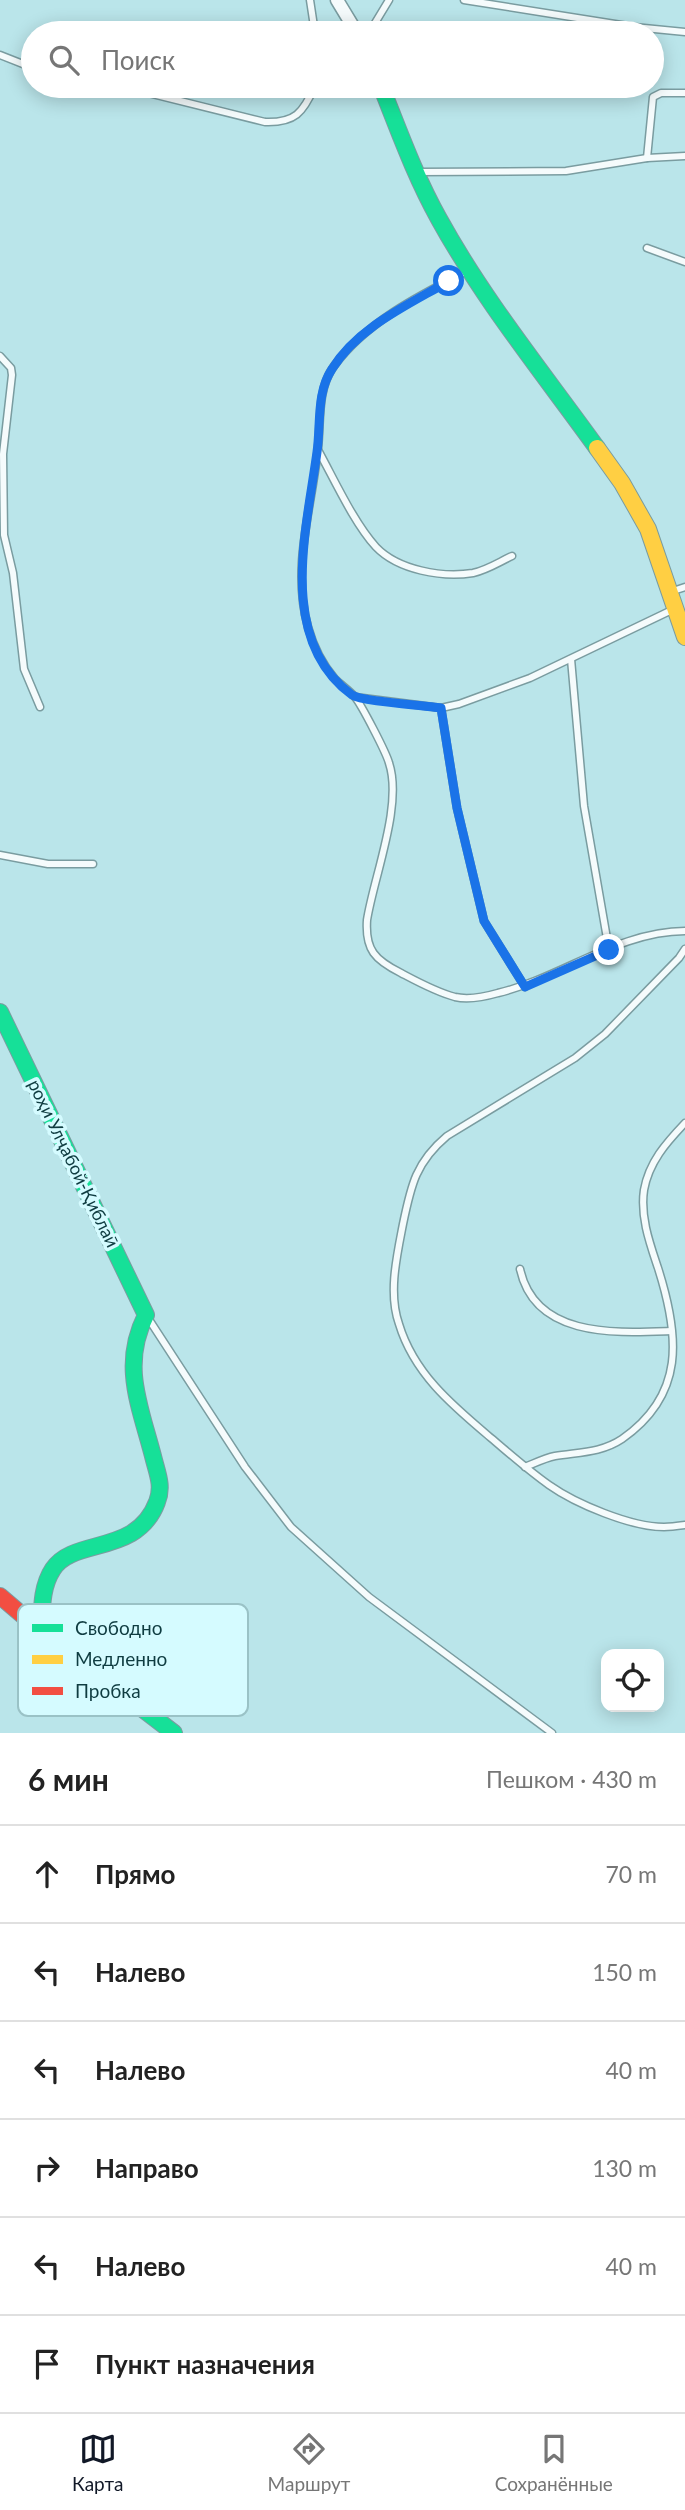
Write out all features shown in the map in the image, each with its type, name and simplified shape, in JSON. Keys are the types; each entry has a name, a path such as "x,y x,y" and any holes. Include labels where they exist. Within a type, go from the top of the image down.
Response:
{"street":[{"path":"337,0 350,21"},
{"path":"386,98 415,172 470,270 622,483 648,529 677,590 675,608 685,636"},
{"name":"роҳи Улҷабой-Қиблаӣ","path":"0,1012 146,1315"},
{"path":"44,1604 46,1583 55,1565 70,1555 110,1544 137,1530 158,1504 161,1487 133,1376 132,1351 146,1315"},
{"path":"0,1596 18,1612"},
{"path":"152,1716 174,1733"}],"lane":[{"path":"310,0 313,21"},
{"path":"376,21 389,0"},
{"path":"464,0 596,21"},
{"path":"664,30 685,32"},
{"path":"0,55 21,63"},
{"path":"664,93 685,93"},
{"path":"167,98 265,122 281,122 290,121 296,116 309,98"},
{"path":"647,158 653,98"},
{"path":"415,172 566,171 647,158 685,156"},
{"path":"647,248 685,262"},
{"path":"470,270 371,327 332,368 324,390 318,450 304,525 301,566 308,628 323,664 355,697 389,762 392,778 393,799 389,823 367,920 366,932 370,949 397,971 455,997 471,999 525,987 609,950 657,933 685,932"},
{"path":"0,356 12,375 3,454 4,535 13,573 24,669 40,707"},
{"path":"318,450 366,534 378,549 393,559 418,569 456,574 486,569 512,556"},
{"path":"355,697 441,708 481,697 530,678 675,608"},
{"path":"570,659 584,806 609,950"},
{"path":"441,708 457,808 484,921 525,987"},
{"path":"0,855 48,864 93,864"},
{"path":"685,949 605,1034 585,1050 432,1148 421,1163 413,1184 397,1254 394,1282 397,1321 418,1366 444,1397 525,1467 551,1487 594,1508 635,1522 663,1527 685,1525"},
{"path":"525,1467 546,1458 592,1452 608,1447 649,1419 671,1383 674,1360 671,1331 664,1289 644,1220 643,1199 649,1172 657,1155 685,1123"},
{"path":"520,1269 523,1284 537,1305 560,1319 589,1329 609,1332 671,1331"},
{"path":"146,1315 245,1467 291,1527 369,1597 552,1733"}],"traffic: fast":[{"path":"386,98 422,186 456,249 514,335 597,448"},
{"path":"0,1012 146,1315 134,1352 135,1387 160,1486 159,1497 148,1519 135,1531 75,1553 63,1559 53,1569 44,1591 42,1604"},
{"path":"152,1716 174,1733"}],"traffic: slow":[{"path":"597,448 622,483 648,529 685,637"}],"traffic: jam":[{"path":"0,1596 18,1611"}],"route":[{"path":"449,281 371,327 344,353 327,377 320,408 318,450 304,525 301,566 308,628 323,664 355,697 441,708 457,808 484,921 525,987 609,950"}]}
